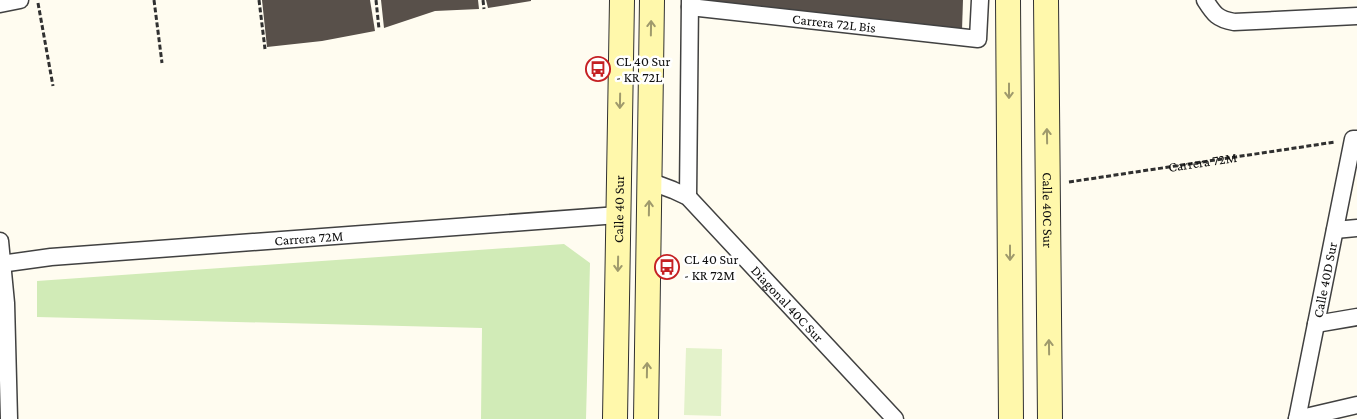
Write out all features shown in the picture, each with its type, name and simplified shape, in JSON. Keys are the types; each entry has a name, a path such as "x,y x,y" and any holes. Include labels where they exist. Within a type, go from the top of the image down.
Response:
{"street":[{"path":"0,4 20,0"},
{"name":"Calle 40 Sur","path":"616,419 622,0"},
{"path":"646,419 652,0"},
{"name":"Carrera 72L Bis","path":"690,3 978,39 980,0"},
{"path":"1008,0 1011,408 1050,396"},
{"name":"Calle 40C Sur","path":"1046,0 1050,419"},
{"path":"688,197 690,3"},
{"path":"1209,7 1222,20 1234,22 1357,16"},
{"name":"Calle 40D Sur","path":"1297,419 1355,139"},
{"name":"Diagonal 40C Sur","path":"649,181 688,197 895,419"},
{"name":"Carrera 72M","path":"1,263 51,257 618,216"},
{"path":"1335,230 1357,228"},
{"path":"0,241 6,303 9,419"},
{"path":"1316,324 1357,317"},
{"path":"1297,419 1357,405"}],"path":[{"path":"38,0 53,86"},
{"path":"154,0 162,64"},
{"path":"259,0 265,49"},
{"path":"376,0 379,29"},
{"path":"483,0 484,9"},
{"name":"Carrera 72M","path":"1048,185 1355,139"}],"green space":[{"path":"564,244 590,263 586,419 481,419 482,328 37,317 37,281"},
{"path":"686,348 722,349 721,416 684,415"}],"building":[{"path":"262,0 370,0 375,31 322,41 267,47"},
{"path":"381,0 478,0 479,9 435,11 384,28"},
{"path":"486,0 531,0 531,1 488,8"},
{"path":"963,0 962,30 703,1"}],"place":[{"name":"CL 40 Sur - KR 72L","path":"598,69"},
{"name":"CL 40 Sur - KR 72M","path":"667,267"}]}
